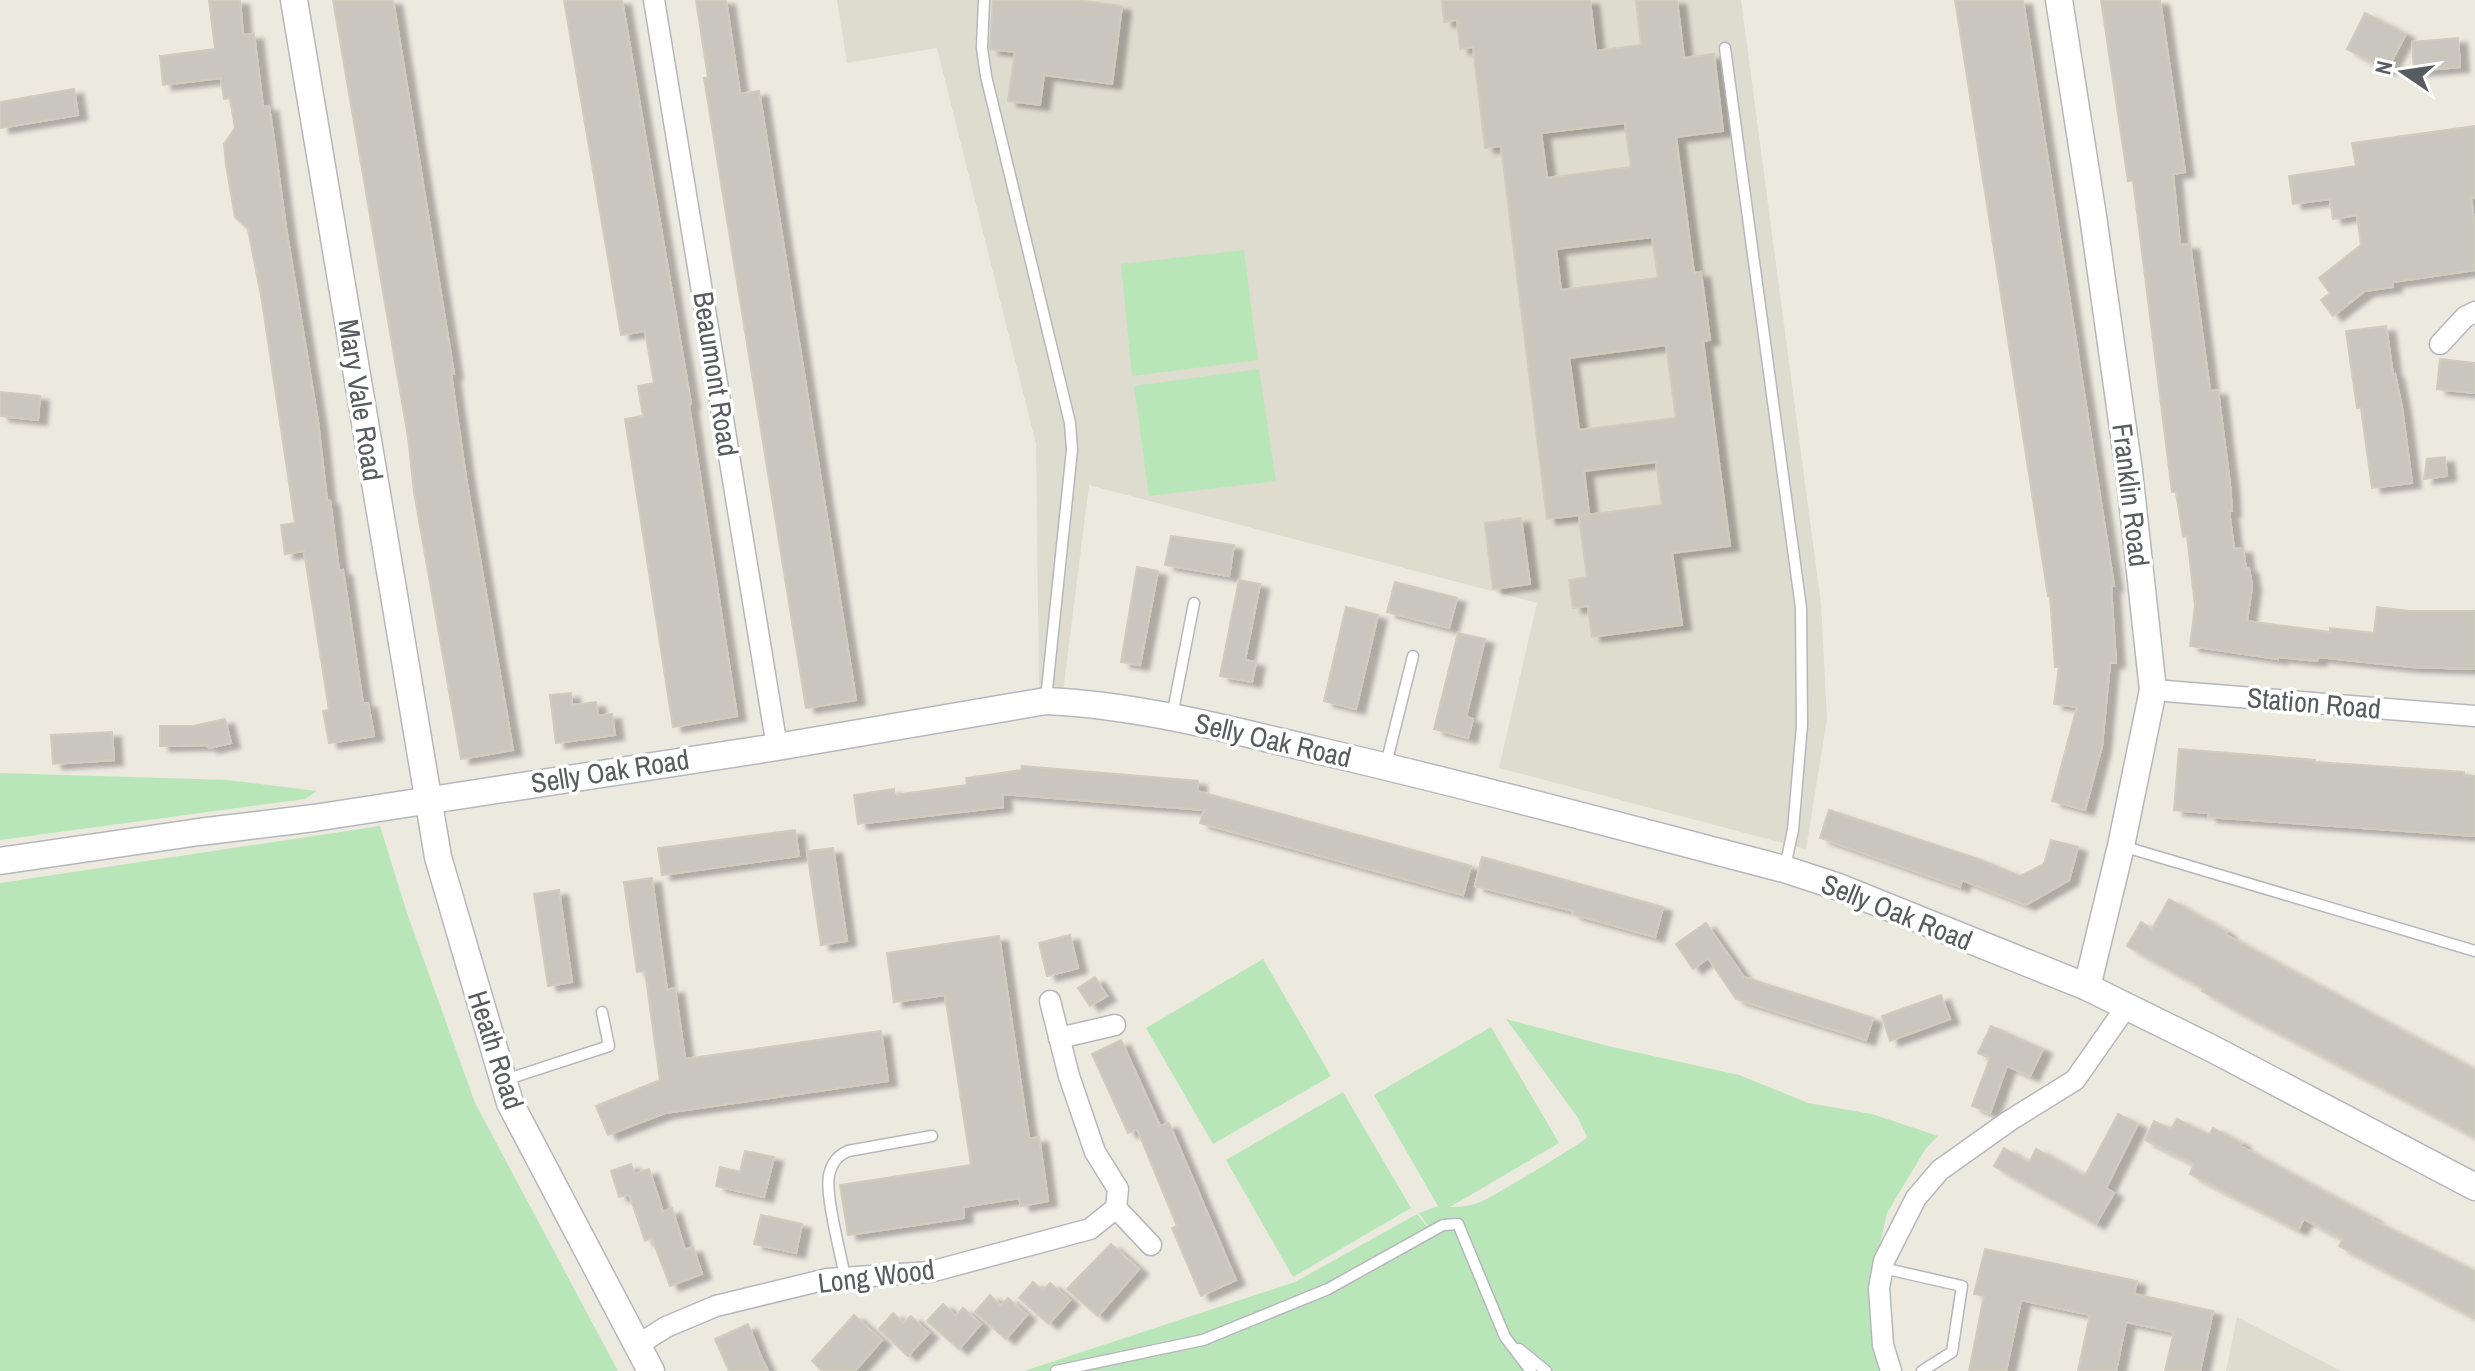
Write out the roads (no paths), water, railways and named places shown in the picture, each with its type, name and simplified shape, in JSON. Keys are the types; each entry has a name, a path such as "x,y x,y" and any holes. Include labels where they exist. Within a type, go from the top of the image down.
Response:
{"street":[{"name":"Mary Vale Road","path":"294,0 428,799"},
{"name":"Beaumont Road","path":"654,0 777,747"},
{"name":"Franklin Road","path":"2059,0 2125,441 2153,690 2121,846 2087,987"},
{"path":"2440,344 2465,317 2475,312"},
{"name":"Station Road","path":"2153,690 2475,716"},
{"name":"Selly Oak Road","path":"0,861 314,818 777,747 1046,701 1074,702 1172,716 1386,766 1784,869 1836,886 2087,987 2225,1055 2475,1187"},
{"name":"Heath Road","path":"428,799 438,857 510,1103 651,1371"},
{"path":"1050,1001 1095,1152 1118,1189 1116,1208 1151,1245"},
{"path":"1891,1371 1883,1345 1879,1288 1897,1232 1916,1198 1940,1170 2009,1121 2075,1080 2126,1007"},
{"path":"1059,1038 1115,1025"},
{"name":"Long Wood","path":"636,1346 666,1327 716,1306 827,1279 930,1272 1090,1229 1116,1208"}],"lane":[{"path":"984,0 982,48 986,76 1070,423 1072,450 1046,701"},
{"path":"1725,48 1801,608 1802,725 1793,830 1784,869"},
{"path":"1172,716 1194,603"},
{"path":"1386,766 1413,656"},
{"path":"2121,846 2475,951"},
{"path":"503,1080 609,1046 602,1012"},
{"path":"845,1278 828,1184 833,1163 839,1155 848,1151 932,1136"},
{"path":"1056,1371 1203,1340 1328,1289 1443,1225 1458,1224 1505,1337 1531,1371"},
{"path":"1883,1268 1962,1286 1952,1352 1922,1371"},
{"path":"1505,1337 1546,1371"}]}
